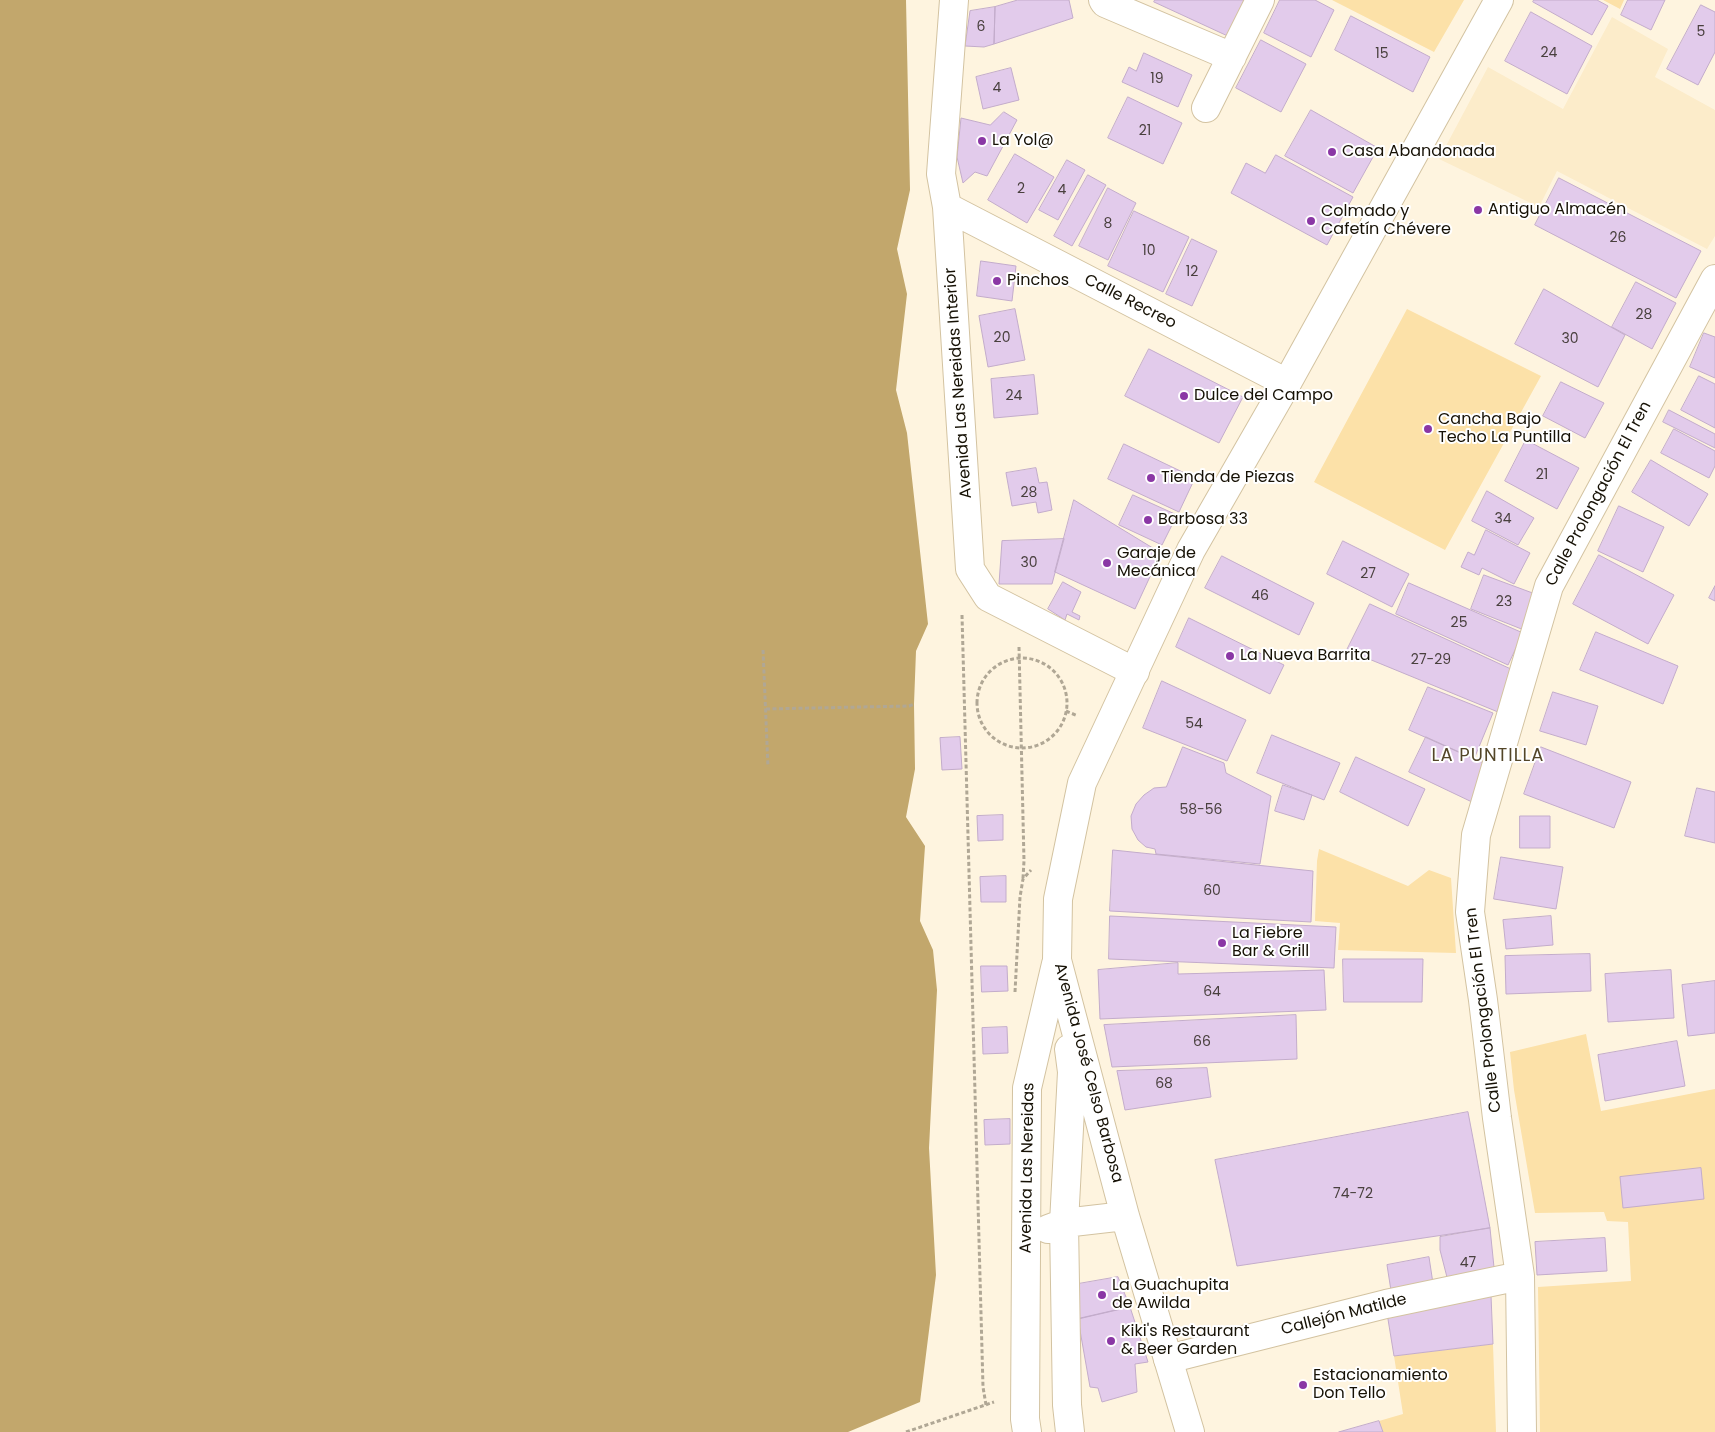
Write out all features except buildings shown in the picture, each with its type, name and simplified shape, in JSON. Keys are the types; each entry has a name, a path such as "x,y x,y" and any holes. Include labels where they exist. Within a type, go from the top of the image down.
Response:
{"street":[{"name":"Avenida Las Nereidas Interior","path":"954,0 942,174 947,207 970,569 988,597 1135,672"},
{"path":"1103,0 1105,3 1232,57"},
{"path":"1206,108 1260,0"},
{"name":"Avenida José Celso Barbosa","path":"1190,1432 1125,1216 1057,960 1058,899 1082,784 1191,550 1287,383 1499,0"},
{"name":"Calle Recreo","path":"947,207 1287,383"},
{"name":"Calle Prolongación El Tren","path":"1522,1432 1520,1276 1470,912 1476,835 1549,586 1715,279"},
{"path":"1057,960 1072,1072 1064,1223 1067,1405 1070,1432"},
{"name":"Avenida Las Nereidas","path":"1027,1432 1025,1420 1027,1088 1057,960"},
{"path":"1026,1237 1064,1223 1125,1216"},
{"name":"Callejón Matilde","path":"1168,1359 1386,1304 1520,1276"}],"path":[{"path":"978,582 962,596 983,1387 986,1405"},
{"path":"1019,612 1023,879"},
{"path":"763,650 768,767"},
{"path":"1020,658 1035,659 1048,666 1058,676 1064,688 1067,702 1066,711 1059,730 1049,740 1036,746 1022,749 1008,747 996,741 985,731 978,718 976,704 978,690 984,677 994,667 1007,660 1020,658"},
{"path":"766,709 909,706 914,704"},
{"path":"1066,711 1078,716"},
{"path":"906,1432 995,1402"}],"shaded area":[{"path":"0,0 906,0 910,190 897,249 907,294 896,390 907,433 928,624 916,651 914,704 915,769 906,817 925,846 920,921 933,950 937,990 929,1148 936,1275 920,1402 848,1432 0,1432"},
{"path":"1332,0 1464,0 1434,52"},
{"path":"1603,0 1624,0 1620,9"},
{"path":"1612,17 1668,49 1655,77 1715,110 1715,236 1707,249 1557,171 1539,207 1439,159 1488,67 1563,109"},
{"name":"Cancha Bajo Techo La Puntilla","path":"1407,309 1541,376 1445,550 1314,482"},
{"path":"1319,849 1408,886 1429,870 1451,878 1456,953 1338,950 1340,923 1315,921"},
{"path":"1586,1034 1601,1111 1715,1089 1715,1432 1540,1432 1538,1287 1631,1281 1628,1222 1607,1221 1604,1212 1535,1213 1514,1090 1510,1052"},
{"path":"1493,1344 1496,1432 1383,1432 1379,1421 1403,1414 1394,1356"}],"place":[{"name":"La Yol@","path":"982,141"},
{"name":"Casa Abandonada","path":"1332,152"},
{"name":"Antiguo Almacén","path":"1478,210"},
{"name":"Colmado y Cafetín Chévere","path":"1311,221"},
{"name":"Pinchos","path":"997,281"},
{"name":"Dulce del Campo","path":"1184,396"},
{"name":"Cancha Bajo Techo La Puntilla","path":"1428,429"},
{"name":"Tienda de Piezas","path":"1151,478"},
{"name":"Barbosa 33","path":"1148,520"},
{"name":"Garaje de Mecánica","path":"1107,563"},
{"name":"La Nueva Barrita","path":"1230,656"},
{"name":"La Fiebre Bar & Grill","path":"1222,943"},
{"name":"La Guachupita de Awilda","path":"1102,1295"},
{"name":"Kiki's Restaurant & Beer Garden","path":"1111,1341"},
{"name":"Estacionamiento Don Tello","path":"1303,1385"}],"district":[{"name":"LA PUNTILLA","path":"1488,756"}]}
